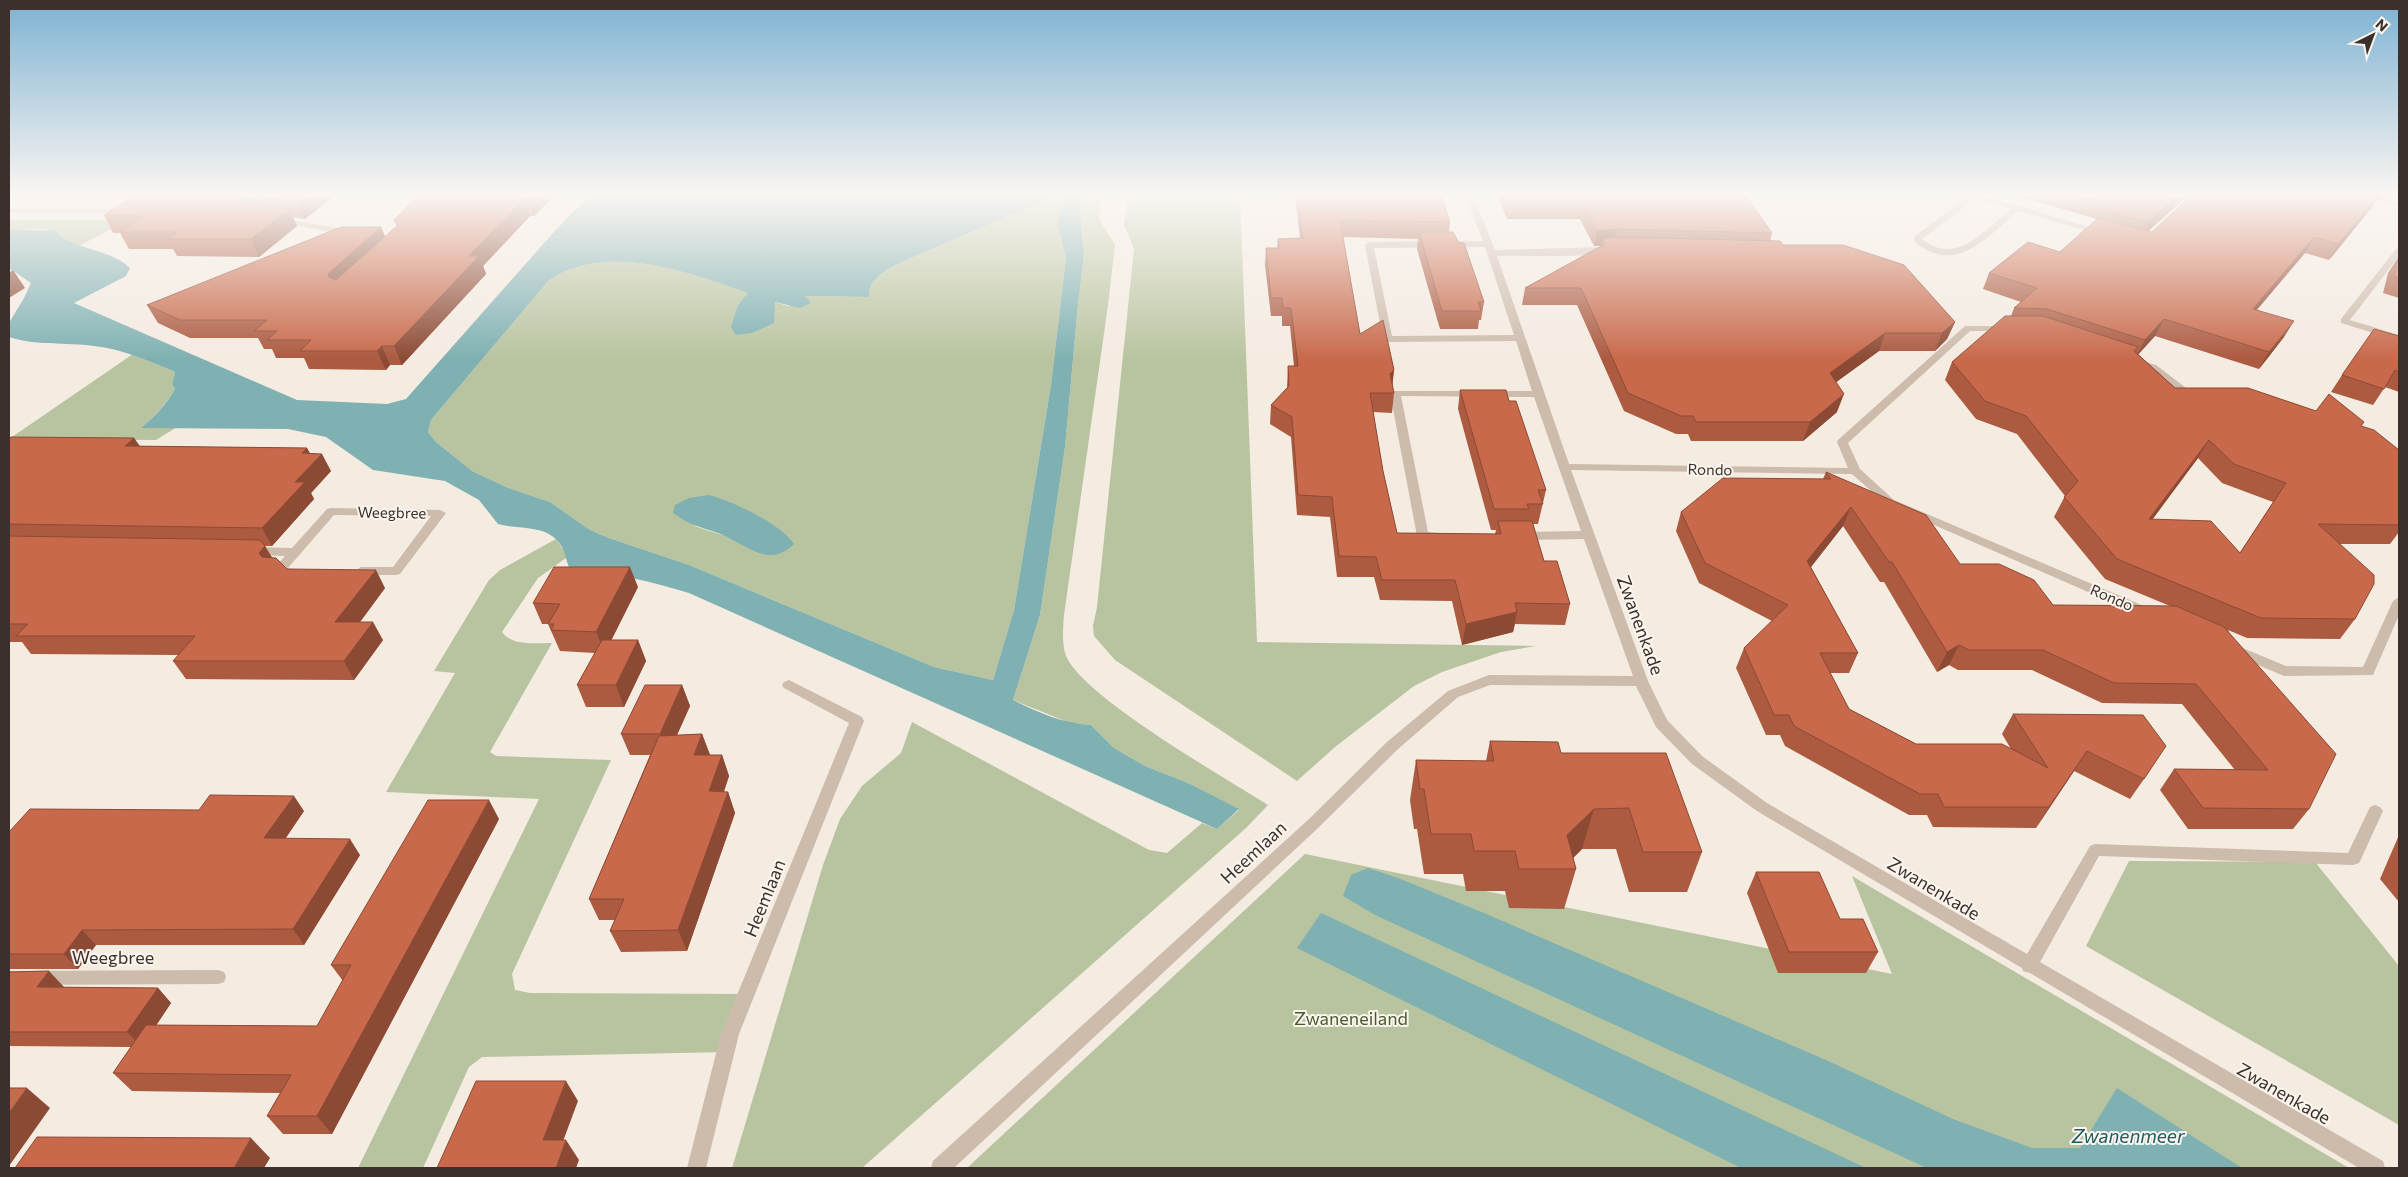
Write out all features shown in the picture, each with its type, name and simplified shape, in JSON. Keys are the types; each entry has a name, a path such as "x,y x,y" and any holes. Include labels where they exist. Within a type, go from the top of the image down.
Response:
{"street":[{"path":"1370,250 1388,339 1520,338"},
{"name":"Zwanenkade","path":"1490,250 1538,394 1641,681 1661,722 1697,760 1762,807 2028,966 2376,1168"},
{"path":"1520,250 1588,252 1601,250"},
{"path":"1937,250 1960,252 1963,250"},
{"path":"2399,251 2344,321 2399,338"},
{"name":"Rondo","path":"2016,328 1968,328 1842,442 1855,471 1890,502 2156,616"},
{"path":"2125,358 2152,367 2181,388"},
{"path":"1452,536 1423,536 1395,393 1538,394"},
{"name":"Rondo","path":"1565,467 1855,471"},
{"name":"Weegbree","path":"298,571 278,571 331,511 440,513 396,571 347,571"},
{"path":"1510,536 1588,535"},
{"path":"236,551 295,552"},
{"path":"2220,644 2284,671 2368,672 2399,601"},
{"name":"Heemlaan","path":"940,1168 1277,857 1392,746 1453,694 1489,680 1641,681"},
{"name":"Heemlaan","path":"696,1168 730,1034 857,721 789,685"},
{"path":"2028,966 2095,850 2353,859 2375,811"},
{"name":"Weegbree","path":"9,978 218,977"}],"green space":[{"path":"930,250 1064,250 1066,257 1051,385 1014,610 993,680 934,667 689,565 590,530 550,502 506,487 472,471 436,442 428,432 431,420 549,280 571,269 596,263 648,264 701,277 749,293 738,305 775,302 788,306 803,296 869,297 871,286 881,274 895,265","holes":["746,511 778,529 722,535 694,526"]},
{"path":"1083,250 1114,250 1064,615 1063,639 1065,653 1075,670 1123,712 1188,756 1268,805 1246,828 862,1168 732,1168 823,865 840,819 862,786 901,753 912,722 1149,850 1167,853 1202,823 1217,829 1239,810 1188,783 1145,766 1114,748 1091,725 1070,723 1013,700 1040,615 1065,447"},
{"path":"1134,250 1242,250 1257,642 1536,646 1501,652 1442,672 1414,686 1335,747 1297,781 1115,660 1094,636 1093,626 1097,607"},
{"path":"133,354 175,372 172,384 175,389 160,410 141,428 177,427 156,440 9,439"},
{"path":"556,539 566,554 566,558 538,578 502,632 518,642 552,643 490,752 496,756 611,760 512,974 515,990 530,993 748,994 728,1052 482,1057 469,1067 423,1168 358,1168 539,799 386,792 455,673 434,671 489,580 500,570"},
{"name":"Zwaneneiland","path":"1305,854 1892,974 1852,876 2349,1168 967,1168"},
{"path":"2129,861 2315,862 2399,966 2399,1125 2086,946"}],"water":[{"path":"9,250 92,250 122,261 130,268 126,276 74,303 297,400 387,404 406,399 538,250 930,250 895,265 881,274 871,286 869,297 805,296 811,303 800,308 775,302 774,323 752,333 736,335 731,327 738,305 748,293 700,277 648,264 596,263 571,269 549,280 431,420 428,432 436,442 472,471 506,487 550,502 590,530 689,565 934,667 993,680 1014,610 1051,385 1066,257 1064,250 1083,250 1065,447 1040,615 1013,700 1051,717 1091,725 1114,748 1145,766 1188,783 1239,809 1217,829 689,593 631,578 587,572 572,572 562,547 547,533 540,530 498,524 479,500 445,481 373,470 326,437 288,429 141,428 160,410 175,389 172,384 175,372 136,356 115,350 83,345 30,342 9,337 9,323 31,283 9,268"},
{"path":"709,495 730,502 755,514 788,536 794,544 781,553 774,555 761,554 673,513 675,505 689,498"},
{"name":"Zwanenmeer","path":"1368,868 1398,878 1484,913 1826,1060 1953,1119 2032,1148 2080,1148 2117,1088 2242,1168 1927,1168 1375,915 1343,896 1351,875"},
{"path":"1321,913 1866,1168 1741,1168 1297,948"}],"building":[{"path":"284,250 355,250 328,274 329,277 336,280 370,250 475,250 469,256 479,256 394,346 382,346 377,351 300,351 311,340 267,340 277,331 254,331 267,320 180,320 147,305"},
{"path":"1266,250 1345,250 1360,334 1383,320 1394,370 1390,374 1394,393 1370,393 1383,471 1397,533 1501,534 1498,521 1532,521 1544,561 1557,561 1570,604 1515,603 1517,612 1466,624 1455,580 1382,580 1376,557 1339,556 1332,497 1298,495 1292,417 1271,405 1289,386 1288,366 1298,366 1291,308 1283,308 1282,298 1271,298"},
{"path":"1424,250 1466,250 1484,302 1478,302 1481,311 1442,311"},
{"path":"1594,250 1858,250 1904,265 1955,322 1942,333 1885,333 1830,373 1844,394 1810,422 1696,422 1693,416 1681,416 1628,393 1581,288 1525,288"},
{"path":"2018,250 2053,250 2060,252 2062,250 2303,250 2253,309 2294,321 2269,352 2164,319 2145,340 2047,309 2014,308 2037,288 1989,273"},
{"path":"2399,256 2399,278 2394,276"},
{"path":"2005,316 2043,316 2138,347 2134,351 2175,388 2248,388 2316,411 2329,394 2364,422 2361,426 2374,430 2399,450 2399,525 2318,524 2374,575 2374,584 2355,619 2261,618 2117,559 2064,497 2078,481 2026,416 1985,401 1952,362","holes":["2209,440 2234,464 2286,483 2240,553 2211,521 2149,519"]},
{"path":"2374,329 2399,336 2399,372 2395,370 2384,389 2342,375"},
{"path":"1460,390 1506,390 1509,401 1516,401 1546,490 1538,490 1543,504 1527,504 1529,509 1494,509"},
{"path":"11,437 134,438 125,446 307,448 302,453 322,454 295,482 305,482 262,528 9,524 9,439"},
{"path":"1826,472 1926,515 1960,564 1999,564 2034,580 2053,605 2176,606 2224,627 2336,754 2309,809 2203,808 2174,769 2268,770 2196,684 2114,683 2043,650 1969,650 1959,645 1947,652 1892,562 1889,562 1851,507 1807,561 1858,653 1820,653 1849,709 1916,744 2002,744 2048,768 2013,714 2143,715 2166,746 2144,779 2087,751 2049,807 1944,807 1938,794 1920,794 1794,726 1789,715 1774,715 1744,648 1788,605 1705,563 1681,512 1723,478 1831,479"},
{"path":"9,536 260,540 265,546 259,553 262,557 276,558 287,569 376,570 335,622 373,622 344,661 173,661 195,636 16,636 28,624 9,624"},
{"path":"554,567 630,567 596,632 551,630 554,624 548,624 560,604 533,603"},
{"path":"602,640 638,640 616,685 577,685"},
{"path":"645,685 682,685 660,734 621,734"},
{"path":"702,734 694,755 722,755 709,791 728,792 678,930 610,931 624,899 589,899 659,736"},
{"path":"1490,741 1558,742 1561,753 1666,753 1702,852 1643,852 1629,808 1594,809 1567,835 1576,869 1519,869 1515,851 1474,851 1471,834 1431,834 1424,789 1420,789 1416,760 1494,761"},
{"path":"210,795 294,796 264,838 350,839 293,929 82,930 64,954 9,954 9,832 30,809 199,810"},
{"path":"428,800 489,800 317,1116 267,1116 291,1075 113,1073 146,1025 317,1026 351,965 331,965"},
{"path":"1756,872 1819,872 1840,919 1863,919 1878,952 1789,952"},
{"path":"49,971 37,987 158,988 127,1032 9,1032 9,972"},
{"path":"476,1081 566,1081 543,1140 566,1140 556,1168 437,1168"},
{"path":"9,1088 27,1088 9,1113"},
{"path":"37,1137 251,1138 234,1168 15,1168"}]}
